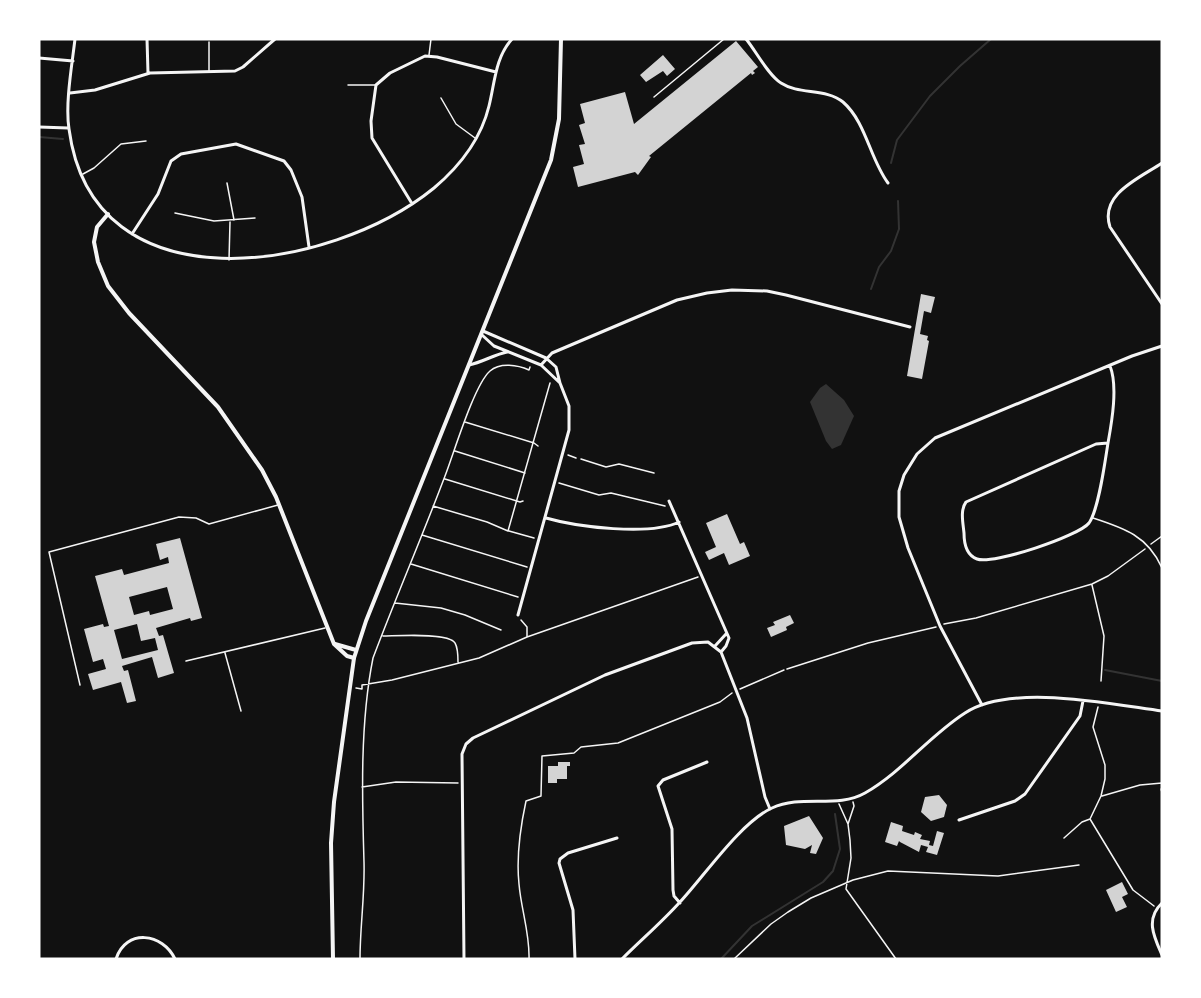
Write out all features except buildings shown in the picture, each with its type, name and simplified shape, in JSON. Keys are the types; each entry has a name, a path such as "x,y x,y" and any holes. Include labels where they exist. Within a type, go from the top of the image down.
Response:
{"main road":[{"path":"333,959 331,830 354,658 553,152 560,111 561,39"},
{"path":"108,214 97,227 94,242 98,262 108,286 129,313 222,413 262,470 279,504 334,644 348,656 354,658"},
{"path":"334,644 356,650"}],"street":[{"path":"75,39 68,128 82,175 95,198 108,214 132,234 150,243 175,253 229,260 271,255 309,247 358,231 434,188 453,170 476,138 486,115 500,56 512,39"},
{"path":"147,39 148,74"},
{"path":"70,93 95,90 148,74 231,72 238,70 275,39"},
{"path":"746,39 780,83 792,88 835,97 846,106 859,125 888,183"},
{"path":"411,203 372,138 371,121 376,85 390,73 418,58 429,56 496,72"},
{"path":"39,58 73,61"},
{"path":"39,127 68,128"},
{"path":"132,234 158,194 174,158 181,154 236,144 275,156 289,167 302,197 309,247"},
{"path":"1162,163 1117,194 1110,204 1108,213 1110,227 1162,304"},
{"path":"541,365 552,353 677,300 732,290 767,291 910,327"},
{"path":"482,333 494,346 541,365 560,383"},
{"path":"482,333 546,358 556,367 569,406 570,417 564,454 518,615"},
{"path":"981,705 940,626 904,536 898,507 899,491 904,475 917,454 935,438 1162,346"},
{"path":"469,366 491,356 509,352"},
{"path":"1108,443 1096,444 966,502 962,515 966,547 972,556 983,560 1024,551 1077,532 1084,528 1092,517 1108,443 1112,416 1113,386 1110,366"},
{"path":"669,501 726,632 729,642 721,652"},
{"path":"546,518 606,528 671,526 679,522"},
{"path":"715,646 726,632"},
{"path":"464,959 462,783 464,748 473,738 605,675 694,642 705,641 721,652 749,724 765,797 770,809"},
{"path":"622,959 680,903 760,814 800,800 838,800 863,794 882,782 965,713 981,705 1033,697 1162,711"},
{"path":"958,820 1015,801 1025,794 1075,724 1081,714 1083,701"},
{"path":"680,903 674,896 673,890 672,829 658,786 663,780 708,762"},
{"path":"574,959 573,910 559,863 560,859 568,853 617,838"},
{"path":"1162,903 1153,916 1153,936 1162,955"},
{"path":"116,959 125,944 138,938 159,940 170,948 175,959"}],"lane":[{"path":"429,56 431,39"},
{"path":"654,97 724,39"},
{"path":"209,42 209,73"},
{"path":"348,85 376,85"},
{"path":"441,98 456,124 476,138"},
{"path":"82,175 94,168 121,144 146,141"},
{"path":"227,183 234,221"},
{"path":"175,213 205,220 234,221 255,218"},
{"path":"229,260 230,221"},
{"path":"80,686 49,552 179,517 196,518 209,524 279,504"},
{"path":"1092,517 1122,528 1149,546 1162,568"},
{"path":"518,615 521,620"},
{"path":"186,661 327,627"},
{"path":"225,652 241,711"}],"path":[{"path":"360,959 364,863 362,788 368,685 373,658 483,381 491,370 504,365 520,366 529,370 531,365"},
{"path":"508,531 550,383"},
{"path":"465,423 538,446"},
{"path":"454,450 525,473"},
{"path":"564,454 576,458"},
{"path":"581,459 606,467 619,464 654,473"},
{"path":"444,478 523,501"},
{"path":"556,482 599,495 611,493 673,508"},
{"path":"433,506 539,539"},
{"path":"422,535 531,568"},
{"path":"943,624 976,618 1092,584 1107,576 1162,536"},
{"path":"410,564 522,598"},
{"path":"349,687 362,689 362,685 479,658 527,638 702,575"},
{"path":"1092,584 1104,636 1101,681"},
{"path":"394,603 441,608 501,630"},
{"path":"521,620 527,627 527,638"},
{"path":"739,689 785,670 868,643 936,627"},
{"path":"382,636 438,636 452,639 459,664"},
{"path":"529,959 529,943 519,888 518,844 526,801 541,796 542,756 574,753 581,747 618,742 720,702 732,692"},
{"path":"1064,838 1090,819 1105,783 1105,765 1093,727 1098,703"},
{"path":"362,788 396,782 462,783"},
{"path":"1101,796 1140,785 1162,783"},
{"path":"852,798 854,806 848,824 851,858 846,889 896,959"},
{"path":"838,800 839,808 848,824"},
{"path":"1090,819 1133,890 1157,908"},
{"path":"734,959 771,924 788,912 811,898 846,882 888,871 998,876 1079,864"}],"shaded area":[{"path":"826,384 844,400 854,416 841,445 832,449 826,441 810,402 820,388"}],"waterway":[{"path":"891,163 897,140 930,96 991,39"},
{"path":"39,137 63,139"},
{"path":"871,289 879,267 891,251 899,229 898,201"},
{"path":"1105,670 1162,681"},
{"path":"721,959 752,926 823,882 833,871 840,849 835,814"}]}
